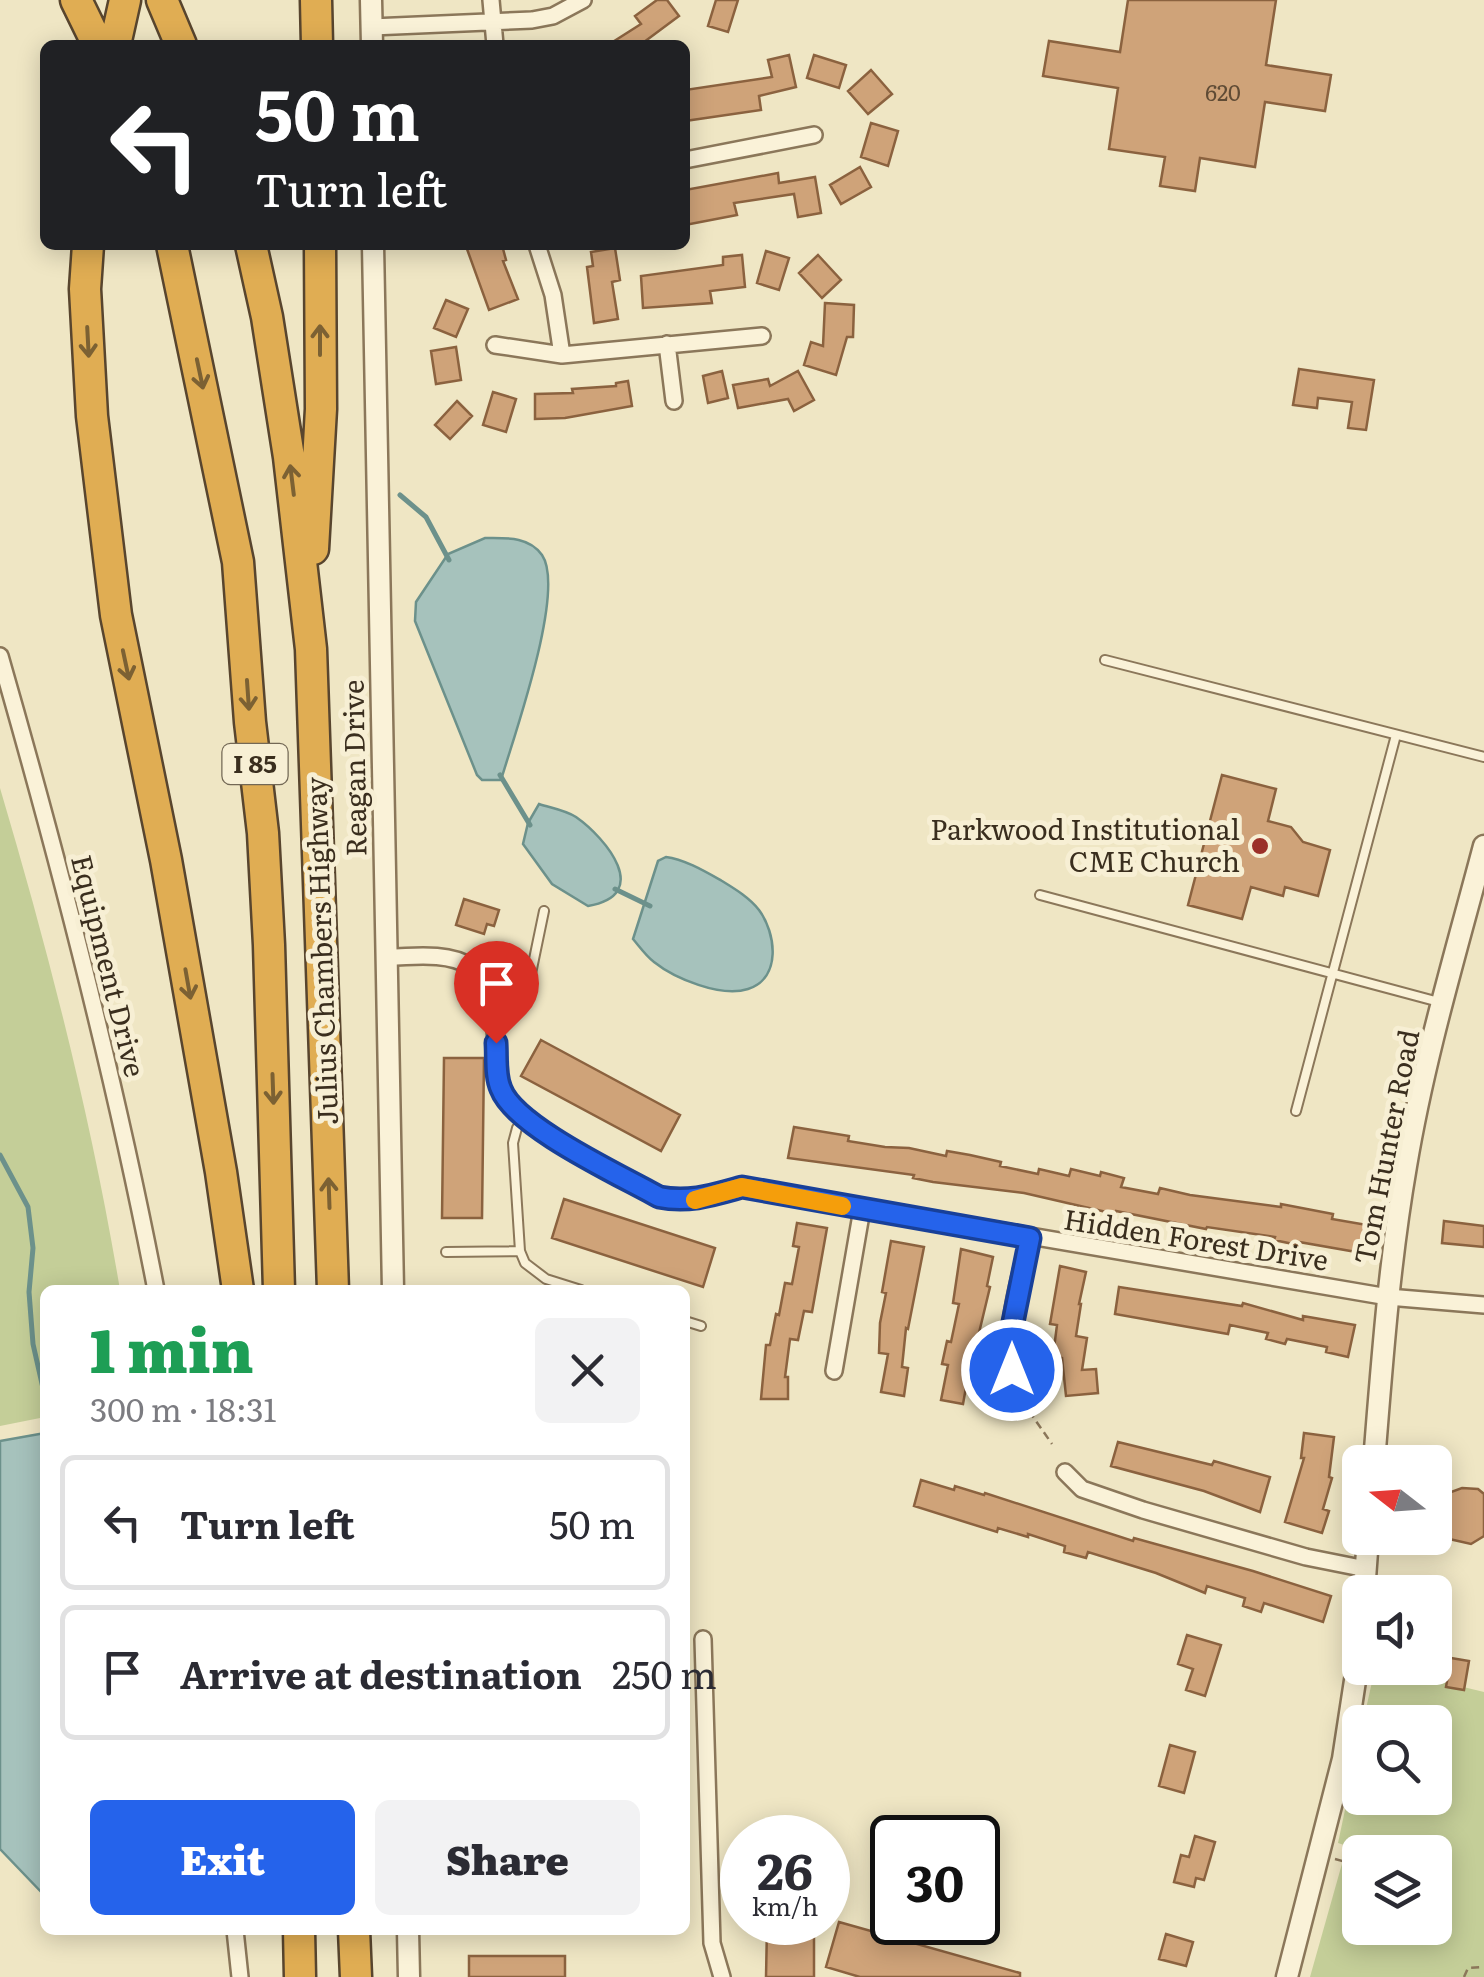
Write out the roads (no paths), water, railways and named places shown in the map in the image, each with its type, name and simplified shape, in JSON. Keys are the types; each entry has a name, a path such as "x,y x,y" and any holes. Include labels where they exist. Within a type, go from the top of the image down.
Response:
{"highway":[{"path":"76,0 96,40"},
{"path":"116,40 125,0"},
{"path":"162,0 179,40"},
{"path":"316,0 317,40"},
{"path":"88,250 85,289 92,416 116,615 166,860 237,1285"},
{"name":"I 85","path":"173,250 238,562 270,945 278,1285"},
{"name":"I 85","path":"252,250 289,456 308,612"},
{"path":"308,612 320,483 320,250"},
{"name":"Julius Chambers Highway","path":"308,612 333,1285"},
{"path":"299,1935 300,1977"},
{"path":"354,1935 356,1977"}],"street":[{"path":"371,0 372,36 552,16 584,0"},
{"path":"491,0 495,40"},
{"path":"690,159 814,134"},
{"name":"Reagan Drive","path":"373,250 393,1285"},
{"path":"539,250 553,294 562,355"},
{"path":"495,345 562,355 762,336"},
{"path":"667,344 674,401"},
{"name":"Equipment Drive","path":"0,656 58,864 155,1285"},
{"name":"Tom Hunter Road","path":"1375,1445 1388,1297 1406,1165 1484,846"},
{"name":"Hidden Forest Drive","path":"385,958 446,956 466,963 483,976 495,1017 501,1090 513,1109 659,1197 696,1200 742,1187 1388,1297 1484,1306"},
{"path":"834,1371 862,1210"},
{"path":"1018,1384 1009,1355 1010,1337 1030,1238"},
{"path":"1065,1472 1082,1489 1143,1510 1306,1557 1366,1569"},
{"path":"1365,1575 1367,1555"},
{"path":"702,1638 712,1943 722,1977"},
{"path":"1286,1977 1343,1758 1357,1685"},
{"path":"236,1935 240,1977"},
{"path":"408,1935 409,1977"}],"lane":[{"path":"1104,660 1484,757"},
{"path":"1296,1111 1396,735"},
{"path":"1040,895 1443,1003"},
{"path":"495,1017 520,1007 528,993 544,911"},
{"path":"525,1118 513,1143 520,1252 534,1273 568,1285"},
{"path":"446,1252 520,1252"},
{"path":"690,1323 701,1326"}],"water":[{"path":"485,538 516,539 530,544 542,555 548,573 543,630 501,780 482,780 477,775 415,621 416,602 448,554"},
{"path":"539,804 576,817 610,851 621,879 618,890 607,900 588,906 552,884 523,844 528,823"},
{"path":"666,857 722,881 759,910 769,930 773,954 759,983 737,991 698,985 663,968 633,939 658,861"},
{"path":"40,1434 40,1891 0,1849 0,1441"}],"waterway":[{"path":"400,495 426,517 449,560"},
{"path":"500,775 530,825"},
{"path":"615,889 650,906"},
{"path":"0,1155 28,1207 33,1248 29,1292 40,1375"}],"place":[{"name":"Parkwood Institutional CME Church","path":"1260,846"}]}
